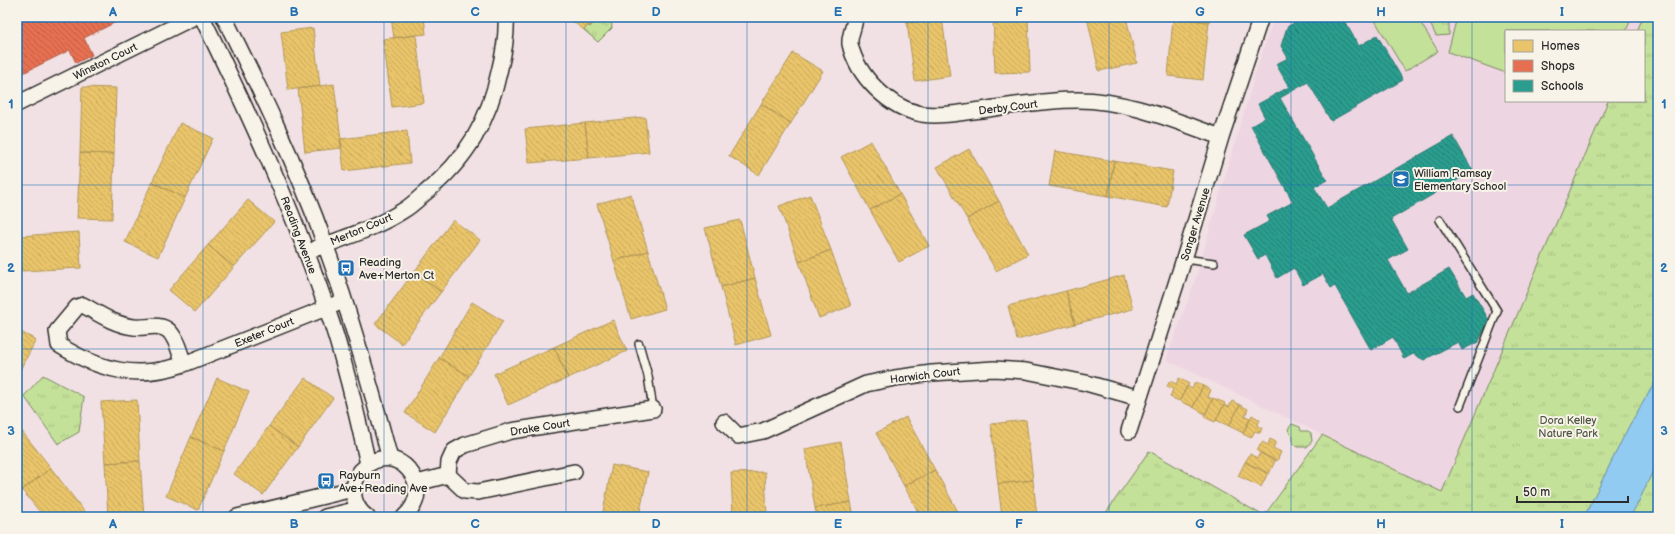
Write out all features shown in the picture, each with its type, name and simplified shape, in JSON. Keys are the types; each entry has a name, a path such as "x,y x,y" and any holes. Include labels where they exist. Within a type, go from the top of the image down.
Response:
{"street":[{"name":"Winston Court","path":"17,104 194,17"},
{"name":"Reading Avenue","path":"202,17 273,167 327,307 352,396 368,464"},
{"name":"Reading Avenue","path":"224,17 280,133 326,245 367,371 390,459"},
{"name":"Merton Court","path":"306,252 369,228 404,210 435,185 462,157 478,133 488,114 496,88 503,52 506,17"},
{"name":"Derby Court","path":"855,17 850,42 856,62 872,86 893,103 921,114 947,115 1033,104 1079,100 1120,103 1221,137"},
{"name":"Sanger Avenue","path":"1129,430 1221,137 1261,17"},
{"name":"Exeter Court","path":"184,364 175,340 168,331 160,325 134,327 113,322 83,305 77,307 57,330 59,345 89,362 128,373 153,372 184,364 344,301"},
{"name":"Harwich Court","path":"724,422 738,436 763,431 866,384 895,378 958,371 994,369 1026,371 1086,383 1139,398"},
{"name":"Drake Court","path":"448,475 449,462 454,451 465,444 511,431 653,409"},
{"path":"332,516 363,513 354,499 353,489 360,470 377,460 390,459 406,466 413,473 417,482 418,493 416,502 411,511 404,517"},
{"path":"417,482 448,475 465,491 478,492 574,472"},
{"path":"237,517 353,489"}],"lane":[{"path":"1440,220 1497,311 1460,406"},
{"path":"1184,258 1214,263"},
{"path":"639,344 647,372 653,409"}],"shaded area":[{"name":"William Ramsay Elementary School","path":"1274,17 1643,17 1638,30 1505,30 1505,102 1609,102 1545,257 1485,390 1442,492 1166,360 1195,280 1256,71"}],"green space":[{"path":"598,17 611,17 612,28 598,42 584,30 588,25 590,27"},
{"path":"1378,17 1417,17 1438,51 1405,71 1374,19"},
{"path":"1427,17 1449,17 1449,35 1436,36"},
{"path":"1457,17 1632,17 1626,30 1505,30 1505,73 1448,52"},
{"name":"Dora Kelley Nature Park","path":"1643,17 1658,17 1658,517 1103,517 1149,451 1264,516 1322,435 1442,492 1608,102 1645,102 1645,30 1637,30"},
{"path":"43,375 84,397 79,432 58,444 24,396"},
{"path":"1292,424 1300,427 1301,431 1308,431 1311,433 1312,441 1307,447 1298,447 1293,443 1293,436 1288,429"}],"water":[{"path":"1658,377 1658,460 1639,501 1630,517 1584,517 1629,426"}],"building: Homes":[{"path":"391,17 424,17 426,34 394,38"},
{"path":"567,17 598,17 589,27 588,25 584,30"},
{"path":"906,17 942,17 942,18 907,23"},
{"path":"993,17 1028,17 1030,72 995,73"},
{"path":"1087,17 1126,17 1137,63 1099,71"},
{"path":"1173,17 1209,17 1209,22"},
{"path":"942,18 950,76 915,81 907,23"},
{"path":"1173,18 1209,22 1203,80 1168,76"},
{"path":"313,28 320,86 288,90 281,32"},
{"path":"416,35 424,103 392,107 383,39"},
{"path":"793,53 823,71 791,123 761,104"},
{"path":"334,84 342,148 305,152 298,89"},
{"path":"82,87 116,88 114,154 80,153"},
{"path":"761,104 791,123 759,175 729,156"},
{"path":"645,117 649,152 589,158 585,123"},
{"path":"180,123 213,138 185,198 152,182"},
{"path":"585,123 589,158 529,163 525,129"},
{"path":"407,131 410,163 344,171 340,139"},
{"path":"871,141 900,194 870,210 841,157"},
{"path":"969,149 999,201 967,219 937,167"},
{"path":"1055,151 1114,161 1108,196 1049,186"},
{"path":"80,153 114,154 112,219 77,218"},
{"path":"1114,161 1173,171 1167,207 1108,196"},
{"path":"152,182 185,198 158,257 125,242"},
{"path":"631,194 648,251 614,261 597,204"},
{"path":"900,194 929,246 899,262 870,210"},
{"path":"810,195 831,250 799,262 779,206"},
{"path":"248,200 274,222 234,267 208,245"},
{"path":"999,201 1028,254 996,271 967,219"},
{"path":"453,220 480,240 441,292 414,272"},
{"path":"740,220 755,278 721,287 705,228"},
{"path":"79,232 81,268 21,271 19,236"},
{"path":"17,236 19,236 21,271 17,272"},
{"path":"208,245 234,267 195,312 169,290"},
{"path":"831,250 851,306 819,318 799,262"},
{"path":"648,251 665,309 631,319 614,261"},
{"path":"414,272 441,292 402,344 375,324"},
{"path":"1124,275 1133,309 1075,324 1066,291"},
{"path":"755,278 771,335 736,345 721,287"},
{"path":"1066,291 1075,324 1017,340 1008,306"},
{"path":"472,302 503,321 469,376 439,358"},
{"path":"613,320 627,351 568,378 554,347"},
{"path":"17,330 36,340 19,372 17,371"},
{"path":"554,347 568,378 508,405 494,374"},
{"path":"439,358 469,376 435,432 405,413"},
{"path":"217,378 249,392 224,451 191,437"},
{"path":"305,378 333,398 298,447 269,426"},
{"path":"1179,378 1189,384 1179,401 1170,397 1173,389 1167,386 1170,381 1176,384"},
{"path":"1195,382 1203,386 1193,407 1180,401 1187,386 1192,389"},
{"path":"1203,386 1211,390 1208,397 1213,399 1205,414 1193,407"},
{"path":"1213,398 1225,403 1215,422 1204,417"},
{"path":"137,400 140,461 105,463 101,402"},
{"path":"1232,401 1240,405 1229,426 1216,420 1224,405 1229,407"},
{"path":"1240,405 1248,409 1245,416 1250,418 1243,433 1229,426"},
{"path":"1252,415 1260,420 1257,426 1262,428 1260,433 1255,431 1251,438 1243,434"},
{"path":"906,417 935,470 904,486 876,433"},
{"path":"1026,420 1033,480 998,484 991,424"},
{"path":"17,425 51,468 22,490 17,483"},
{"path":"269,426 298,447 263,495 234,474"},
{"path":"191,437 224,451 198,510 166,496"},
{"path":"1270,439 1276,442 1273,448 1281,452 1277,461 1257,451 1262,442 1268,445"},
{"path":"841,442 851,502 815,508 805,449"},
{"path":"1260,453 1275,461 1269,474 1245,462 1250,454 1257,458"},
{"path":"140,461 144,517 108,517 105,463"},
{"path":"1245,462 1268,473 1261,487 1238,476"},
{"path":"612,465 648,472 639,517 602,517"},
{"path":"51,468 87,515 84,517 44,517 22,490"},
{"path":"935,470 961,517 921,517 904,486"},
{"path":"765,472 767,517 733,517 731,473"},
{"path":"1033,480 1037,517 1002,517 998,484"},
{"path":"851,502 854,517 817,517 815,508"}],"building: Shops":[{"path":"17,17 121,17 122,19 84,38 92,55 76,63 70,50 17,76"}],"building: Schools":[{"path":"1295,17 1342,17 1359,46 1377,35 1403,80 1331,121 1308,82 1280,98 1327,180 1314,187 1327,208 1453,136 1473,171 1391,219 1408,249 1388,260 1407,293 1449,269 1466,297 1473,293 1489,320 1478,342 1462,350 1458,342 1424,360 1413,354 1404,359 1393,337 1371,350 1335,286 1331,288 1323,274 1303,285 1294,268 1277,278 1265,255 1258,259 1244,235 1270,221 1267,216 1293,202 1251,126 1265,118 1258,104 1289,87 1276,64 1288,58 1281,46 1287,27 1297,21"}],"place":[{"name":"William Ramsay Elementary School","path":"1401,179"},
{"name":"Reading Ave+Merton Ct","path":"346,268"},
{"name":"Rayburn Ave+Reading Ave","path":"326,481"}]}
